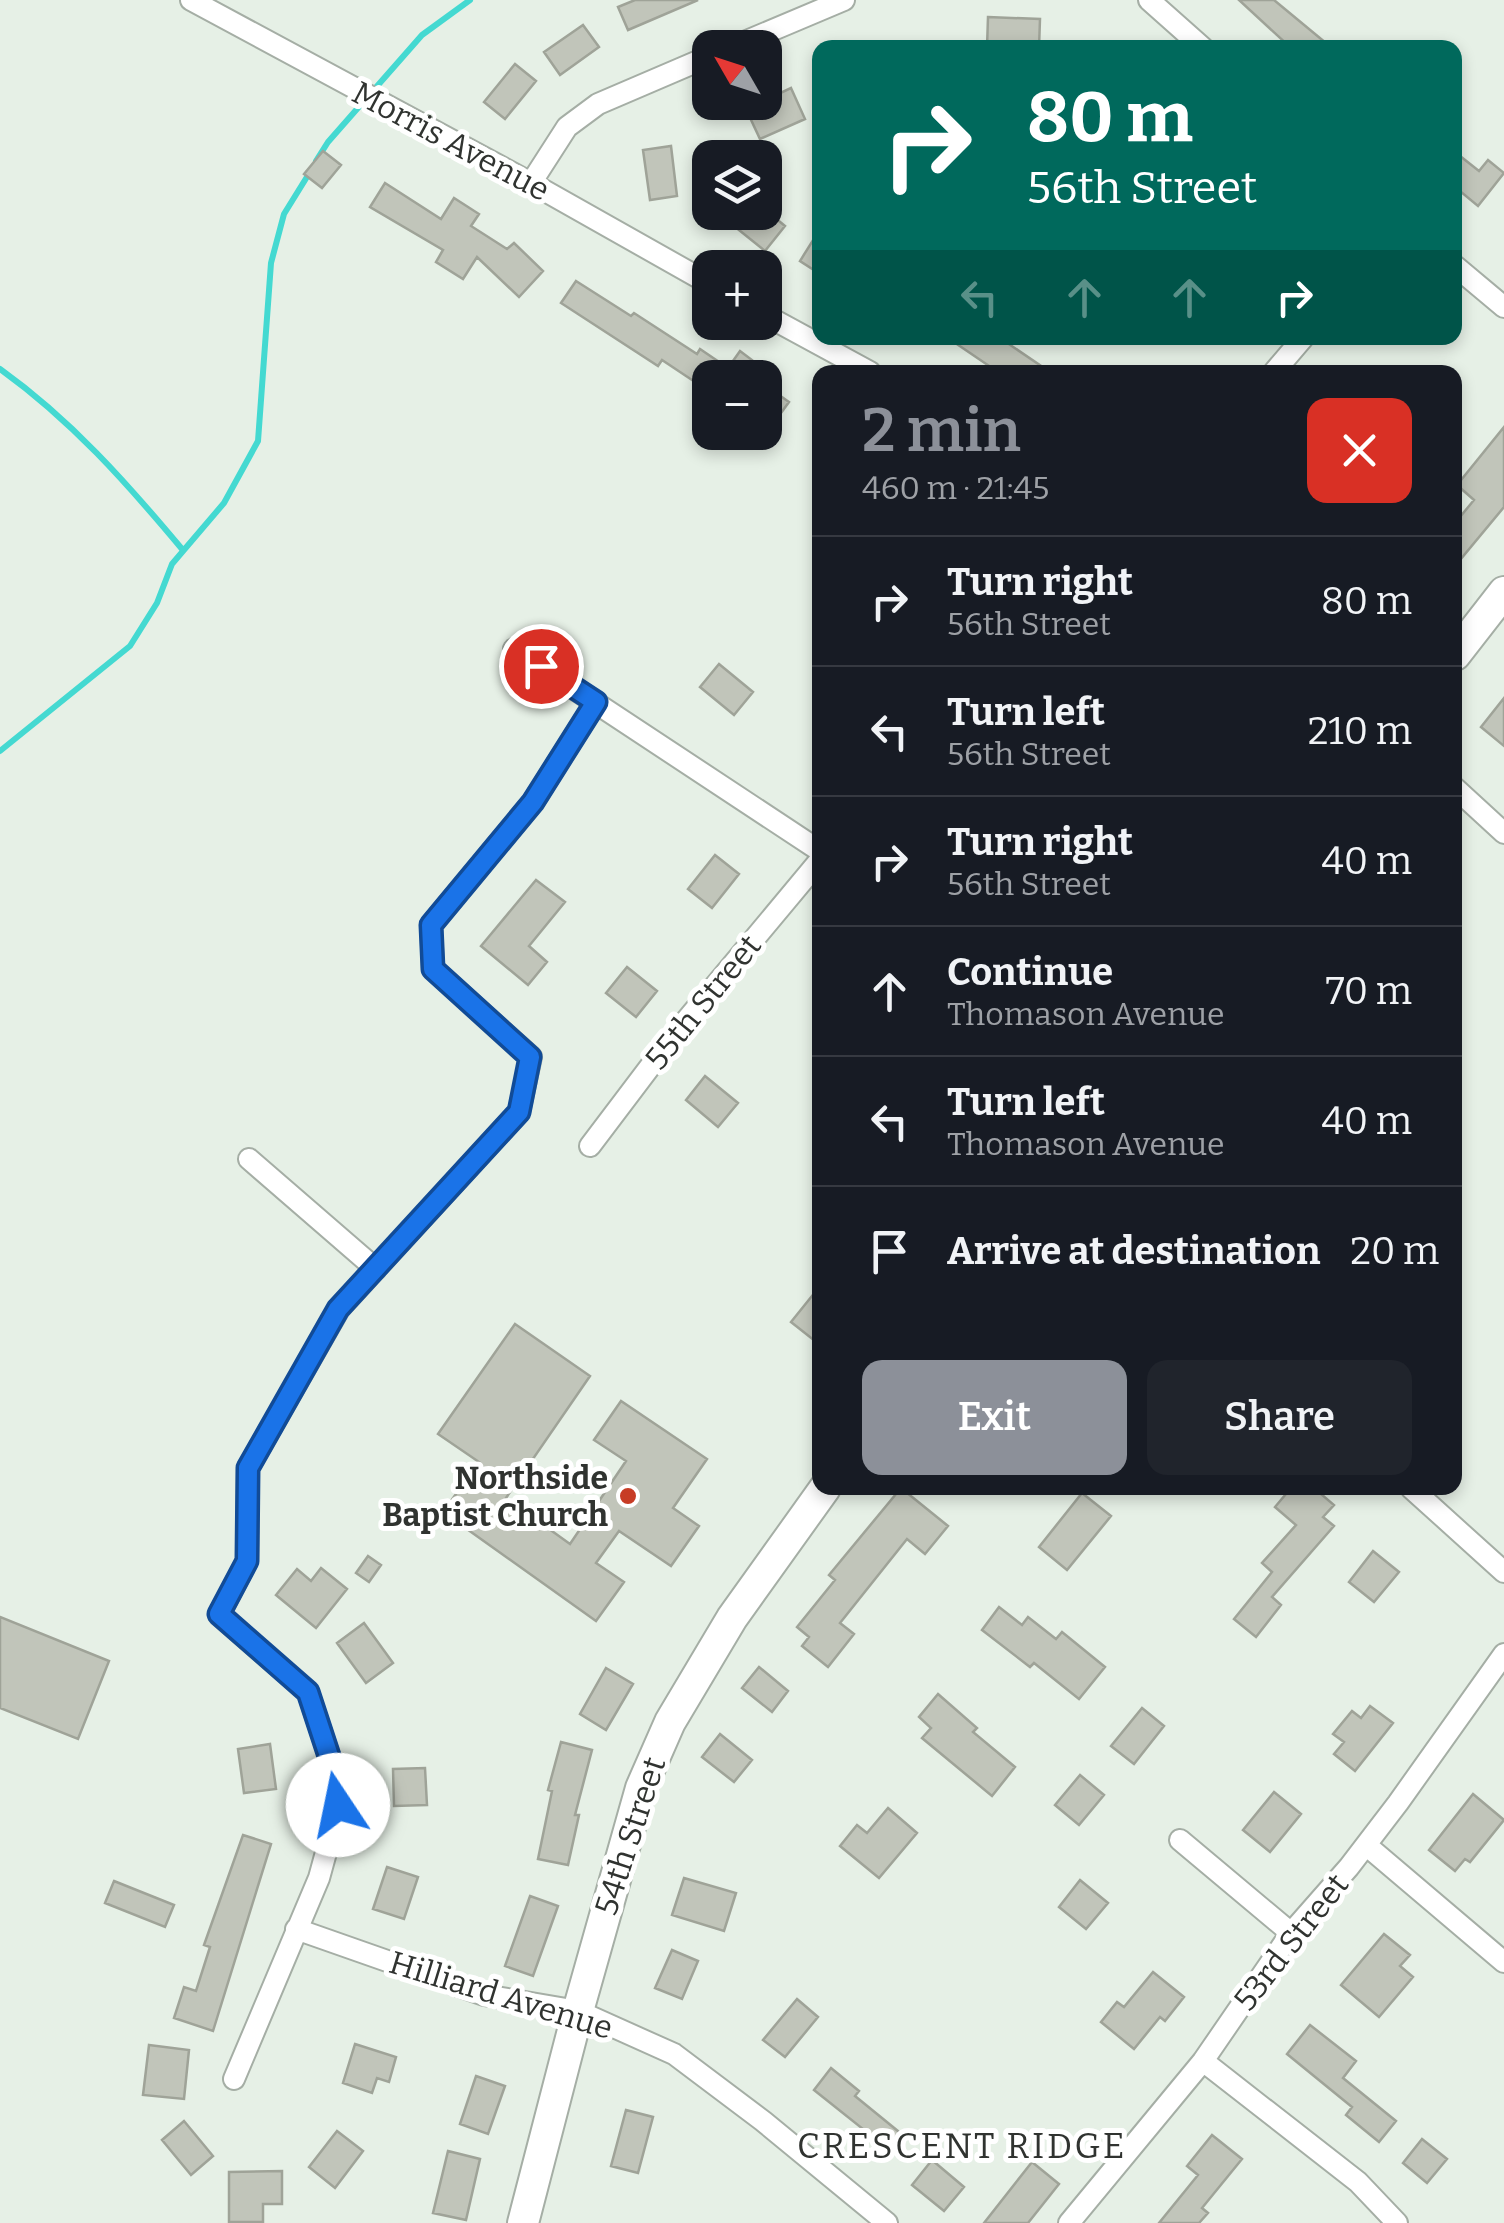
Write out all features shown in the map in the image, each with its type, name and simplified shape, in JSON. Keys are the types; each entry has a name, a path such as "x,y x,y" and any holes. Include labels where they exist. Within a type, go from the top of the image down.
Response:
{"main road":[{"path":"1462,646 1504,592"},
{"name":"54th Street","path":"523,2223 641,1788 670,1722 732,1618 820,1495"}],"street":[{"name":"Morris Avenue","path":"191,0 692,274"},
{"path":"773,30 844,0"},
{"path":"1161,4 1195,40"},
{"path":"531,183 568,127 598,104 692,64"},
{"path":"1462,272 1504,307"},
{"path":"782,323 812,340"},
{"path":"821,345 857,365"},
{"path":"1280,365 1298,345"},
{"path":"514,648 812,846"},
{"path":"234,2079 319,1878 338,1805 331,1762 308,1692 219,1614 247,1561 248,1468 338,1309 519,1112 530,1057 433,969 431,925 533,802 596,702"},
{"path":"1462,794 1504,833"},
{"name":"55th Street","path":"590,1146 674,1035 812,870"},
{"path":"250,1159 376,1269"},
{"path":"1419,1495 1504,1572"},
{"name":"53rd Street","path":"1070,2223 1203,2062 1291,1933 1366,1845 1504,1654"},
{"path":"1180,1840 1291,1933"},
{"path":"1366,1845 1504,1962"},
{"name":"Hilliard Avenue","path":"296,1928 484,1995 578,2011 674,2054 887,2223"},
{"path":"1203,2062 1358,2182 1397,2223"}],"building":[{"path":"635,0 698,0 628,30 618,7"},
{"path":"1239,0 1274,0 1322,40 1282,40"},
{"path":"988,17 1040,19 1039,40 987,40"},
{"path":"583,25 599,47 560,75 544,52"},
{"path":"515,64 536,81 505,119 484,102"},
{"path":"791,88 805,119 760,139 751,120 782,120 782,92"},
{"path":"671,146 677,196 650,200 643,150"},
{"path":"323,151 341,165 322,188 304,174"},
{"path":"1462,158 1479,171 1488,160 1504,173 1478,206 1462,193"},
{"path":"385,183 441,219 454,198 479,214 471,226 507,249 514,243 543,271 519,297 477,257 463,279 436,262 443,250 370,207"},
{"path":"739,230 782,230 764,250"},
{"path":"812,242 812,269 800,261"},
{"path":"576,281 697,354 700,349 716,360 692,360 692,380 662,360 658,366 561,303"},
{"path":"958,345 1010,345 1040,365 988,365"},
{"path":"740,351 752,360 734,360"},
{"path":"1504,427 1504,507 1462,558 1462,515 1474,500 1462,489 1462,479"},
{"path":"719,664 753,692 734,715 700,687"},
{"path":"1504,698 1504,746 1481,727"},
{"path":"715,855 739,874 712,908 688,889"},
{"path":"536,880 565,902 529,946 547,962 528,985 481,946"},
{"path":"627,967 657,991 636,1017 606,993"},
{"path":"705,1076 738,1103 718,1127 686,1100"},
{"path":"812,1296 812,1339 791,1322"},
{"path":"515,1324 590,1376 506,1498 570,1544 626,1461 594,1440 621,1401 707,1459 673,1508 699,1526 671,1566 619,1531 596,1563 624,1582 596,1621 443,1512 479,1462 438,1434"},
{"path":"895,1495 910,1495 948,1526 925,1554 907,1539 840,1623 854,1634 828,1667 802,1646 809,1637 797,1627 835,1580 829,1575"},
{"path":"1080,1495 1111,1516 1067,1570 1039,1547"},
{"path":"1285,1495 1322,1495 1334,1505 1323,1517 1334,1526 1272,1597 1281,1605 1256,1637 1234,1619 1272,1572 1262,1563 1296,1525 1275,1507"},
{"path":"1373,1551 1399,1572 1374,1602 1349,1582"},
{"path":"368,1556 381,1565 369,1582 356,1573"},
{"path":"321,1568 347,1589 316,1628 276,1595 297,1569 311,1581"},
{"path":"999,1607 1022,1625 1028,1617 1056,1639 1062,1632 1105,1667 1079,1699 1034,1663 1030,1667 982,1630"},
{"path":"0,1617 109,1661 78,1739 0,1708"},
{"path":"364,1623 393,1663 366,1683 337,1643"},
{"path":"759,1667 788,1691 772,1712 742,1688"},
{"path":"606,1668 633,1684 606,1730 580,1714"},
{"path":"938,1694 977,1728 973,1732 1015,1767 992,1796 922,1738 931,1728 919,1717"},
{"path":"1370,1706 1393,1723 1355,1771 1334,1754 1344,1742 1333,1734 1352,1711 1361,1718"},
{"path":"1142,1708 1164,1726 1134,1764 1111,1746"},
{"path":"720,1734 752,1760 734,1782 702,1757"},
{"path":"561,1742 592,1750 575,1815 579,1815 568,1865 538,1859 552,1791 548,1790"},
{"path":"270,1744 276,1789 244,1793 238,1749"},
{"path":"425,1768 427,1805 394,1806 393,1769"},
{"path":"1080,1775 1104,1795 1079,1825 1055,1805"},
{"path":"1274,1792 1301,1814 1270,1852 1243,1830"},
{"path":"1473,1794 1504,1820 1470,1862 1465,1859 1455,1871 1429,1850"},
{"path":"888,1808 917,1833 879,1878 840,1846 857,1825 867,1833"},
{"path":"243,1835 271,1844 213,2031 174,2018 184,1987 196,1991 210,1947 204,1945"},
{"path":"387,1867 418,1877 404,1919 373,1909"},
{"path":"684,1878 736,1893 724,1931 672,1915"},
{"path":"1080,1880 1108,1903 1086,1929 1059,1907"},
{"path":"114,1881 174,1905 165,1927 105,1903"},
{"path":"530,1896 558,1906 533,1976 505,1966"},
{"path":"1384,1934 1410,1955 1400,1966 1413,1977 1379,2017 1341,1985"},
{"path":"672,1950 698,1961 682,1999 655,1988"},
{"path":"1153,1972 1184,1997 1165,2021 1160,2017 1134,2049 1101,2022 1117,2002 1124,2007"},
{"path":"797,1999 818,2017 785,2057 763,2040"},
{"path":"1310,2025 1356,2061 1343,2078 1396,2121 1379,2142 1346,2115 1352,2107 1287,2054"},
{"path":"355,2044 396,2057 389,2082 377,2078 372,2093 343,2083"},
{"path":"149,2045 189,2050 184,2099 143,2095"},
{"path":"831,2068 859,2091 855,2096 904,2136 888,2155 860,2132 863,2129 814,2090"},
{"path":"476,2076 505,2086 488,2134 460,2124"},
{"path":"626,2110 653,2117 638,2173 611,2166"},
{"path":"184,2121 213,2156 191,2175 162,2140"},
{"path":"337,2131 363,2151 335,2188 309,2167"},
{"path":"1212,2135 1242,2159 1202,2208 1208,2213 1199,2223 1159,2223 1198,2175 1187,2166"},
{"path":"1422,2139 1447,2159 1427,2183 1403,2163"},
{"path":"448,2151 480,2159 466,2220 433,2213"},
{"path":"932,2160 964,2187 944,2211 912,2185"},
{"path":"1032,2162 1059,2184 1028,2223 984,2223"},
{"path":"282,2171 282,2204 263,2204 263,2222 229,2222 229,2172"}],"waterway":[{"path":"316,161 328,142 422,35 470,0"},
{"path":"0,751 130,646 157,603 172,564 224,503 258,441 271,263 284,214 310,172"},
{"path":"0,369 51,409 97,453 182,549"}],"place":[{"name":"Northside Baptist Church","path":"628,1496"}],"district":[{"name":"CRESCENT RIDGE","path":"962,2146"}],"route":[{"path":"338,1805 331,1762 308,1692 219,1614 247,1561 248,1468 338,1309 519,1112 530,1057 433,969 431,925 533,802 596,702 541,666"}]}
